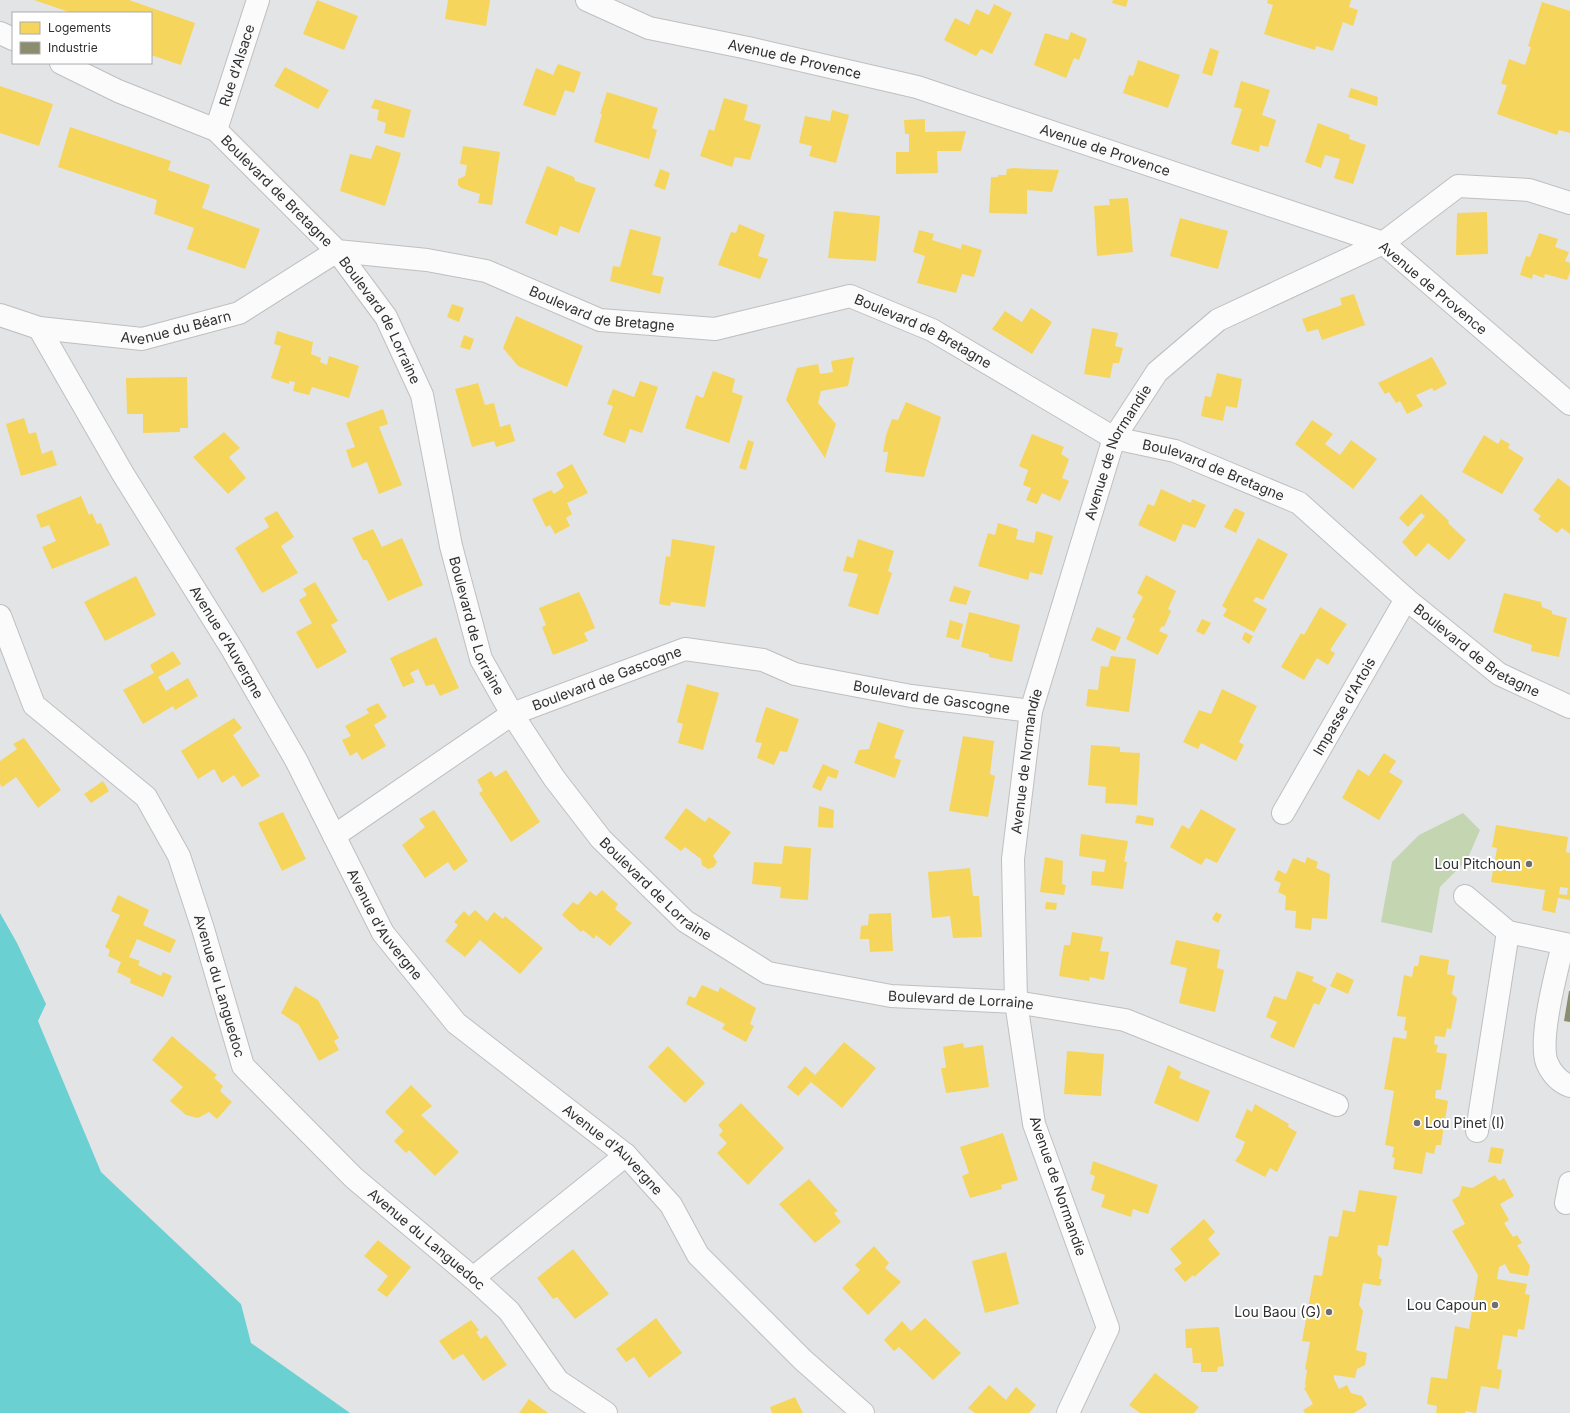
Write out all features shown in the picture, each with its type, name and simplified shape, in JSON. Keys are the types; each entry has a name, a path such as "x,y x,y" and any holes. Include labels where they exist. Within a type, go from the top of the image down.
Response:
{"street":[{"name":"Rue d'Alsace","path":"216,130 258,0"},
{"name":"Avenue de Provence","path":"588,0 649,28 748,48 918,87 1383,243 1570,404"},
{"path":"0,33 12,39"},
{"path":"63,64 118,91 216,130"},
{"name":"Boulevard de Bretagne","path":"216,130 336,251 427,260 486,271 600,320 715,330 850,296 932,330 1114,438 1175,451 1299,503 1406,599 1499,674 1570,708"},
{"name":"Avenue de Normandie","path":"1068,1413 1108,1328 1034,1124 1016,1002 1013,859 1031,711 1114,438 1157,372 1218,320 1383,243 1458,186 1529,190 1570,203"},
{"name":"Avenue du Béarn","path":"0,315 39,328 142,339 239,313 336,251"},
{"name":"Boulevard de Lorraine","path":"336,251 386,317 422,395 451,546 481,659 512,714 554,778 601,839 685,921 768,972 891,996 1016,1002 1125,1020 1337,1105"},
{"name":"Avenue d'Auvergne","path":"39,328 124,474 232,649 296,760 383,933 456,1023 626,1155 671,1205 698,1255 803,1360 863,1413"},
{"name":"Impasse d'Artois","path":"1282,813 1406,599"},
{"name":"Avenue du Languedoc","path":"0,616 34,704 146,797 179,856 203,930 243,1066 354,1178 473,1278 509,1311 558,1381 606,1413"},
{"name":"Boulevard de Gascogne","path":"334,836 512,714 685,649 763,660 795,674 910,696 1031,711"},
{"path":"1465,896 1508,932 1566,944 1550,998 1544,1048 1547,1062 1556,1077 1562,1083 1570,1086"},
{"path":"1477,1131 1508,932"},
{"path":"473,1278 626,1155"}],"green space":[{"path":"1463,813 1480,830 1467,860 1440,887 1432,933 1381,922 1392,862 1419,835"}],"water":[{"path":"0,913 17,943 46,1004 38,1021 101,1172 241,1304 251,1343 350,1413 0,1413"}],"building: Logements":[{"path":"34,0 129,0 195,23 181,65 152,55 152,12 69,12"},
{"path":"317,0 358,16 344,50 303,34"},
{"path":"448,0 490,0 486,26 445,19"},
{"path":"1113,0 1128,0 1126,7 1112,3"},
{"path":"1268,0 1351,0 1349,7 1358,10 1353,26 1343,22 1333,51 1316,46 1315,50 1264,34 1273,5 1267,3"},
{"path":"1542,2 1570,11 1570,133 1559,130 1557,135 1497,114 1507,85 1501,84 1509,59 1525,65 1531,47 1528,46"},
{"path":"994,4 1012,13 992,54 981,49 976,56 944,40 955,18 969,25 976,9 989,15"},
{"path":"1071,32 1087,39 1079,60 1074,58 1066,78 1034,65 1045,33 1068,40"},
{"path":"1210,48 1219,51 1212,76 1202,73"},
{"path":"1138,60 1180,75 1168,108 1123,93 1129,75 1133,76"},
{"path":"558,64 581,72 574,93 565,90 555,116 523,105 536,68 553,75"},
{"path":"285,67 329,90 318,109 274,86"},
{"path":"1241,81 1270,90 1262,115 1276,120 1268,147 1260,145 1259,152 1231,144 1242,109 1234,107"},
{"path":"0,86 53,104 39,146 0,133"},
{"path":"1351,88 1378,97 1377,106 1348,97"},
{"path":"607,92 658,108 652,128 657,130 649,159 594,142 602,114 600,114"},
{"path":"724,98 748,105 744,120 761,125 750,160 735,157 732,167 700,156 709,129 714,131"},
{"path":"375,99 411,110 404,138 384,133 386,123 377,120 379,110 371,108"},
{"path":"832,110 849,115 836,163 809,156 812,146 799,143 805,116 830,121"},
{"path":"925,119 925,132 966,131 961,151 937,151 938,173 896,174 896,152 909,152 909,134 905,134 904,120"},
{"path":"1318,123 1350,135 1349,139 1366,145 1353,184 1334,178 1340,159 1325,155 1321,168 1305,162"},
{"path":"70,127 171,161 168,170 210,185 202,208 260,229 245,269 187,249 194,228 154,214 157,200 58,167"},
{"path":"376,145 401,153 385,206 340,191 350,154 371,159"},
{"path":"463,146 500,152 492,205 478,203 480,194 461,188 458,185 458,179 465,176 467,165 460,164"},
{"path":"547,166 574,177 575,181 596,188 579,233 560,226 557,236 525,223"},
{"path":"660,169 670,173 665,190 654,186"},
{"path":"1007,169 1059,170 1052,192 1027,190 1027,214 989,213 991,177 1006,175"},
{"path":"1128,198 1133,252 1097,256 1094,206 1110,205 1109,199"},
{"path":"834,211 880,216 876,261 828,258"},
{"path":"1487,212 1488,254 1456,255 1457,213"},
{"path":"1180,218 1228,231 1218,269 1170,256"},
{"path":"739,224 765,235 758,256 768,259 760,279 718,265 731,232 736,233"},
{"path":"630,229 661,237 652,275 664,277 660,294 610,281 613,266 620,267"},
{"path":"919,230 934,234 932,240 961,249 962,244 982,250 974,277 962,274 956,293 917,283 925,256 913,252"},
{"path":"1539,233 1558,239 1555,247 1569,252 1565,261 1570,263 1570,272 1567,280 1545,274 1544,278 1533,274 1532,279 1520,275 1526,256 1530,257"},
{"path":"1354,294 1365,325 1322,340 1318,329 1307,332 1302,319 1342,305 1340,298"},
{"path":"452,304 464,308 459,322 447,317"},
{"path":"1031,308 1052,322 1032,354 992,329 1005,311 1022,322"},
{"path":"516,316 583,346 567,387 518,366 503,348"},
{"path":"1092,328 1118,333 1115,346 1123,348 1119,363 1113,363 1110,378 1084,374"},
{"path":"277,331 313,342 311,354 321,358 320,362 327,365 329,356 359,366 349,398 312,387 309,395 293,391 295,382 289,381 289,384 271,378 281,346 274,344"},
{"path":"464,335 474,339 470,350 460,347"},
{"path":"854,357 848,386 821,391 818,403 836,424 825,458 786,400 797,368 818,364 820,374 833,372 831,361"},
{"path":"1432,357 1447,384 1434,391 1432,388 1416,395 1423,406 1407,414 1400,401 1396,403 1389,392 1385,394 1378,383"},
{"path":"713,371 735,379 732,392 743,396 729,443 685,428 696,395 703,398"},
{"path":"1217,373 1242,379 1237,408 1226,406 1223,421 1201,416 1205,396 1211,397"},
{"path":"187,377 188,428 180,428 180,432 143,433 143,414 127,414 126,378"},
{"path":"640,381 658,387 642,433 630,429 625,443 603,435 613,406 607,404 613,389 634,397"},
{"path":"478,383 485,405 494,403 500,427 510,424 515,441 496,447 494,441 472,447 455,389"},
{"path":"906,402 941,417 924,477 885,472 888,452 883,452 886,435 892,419 898,420"},
{"path":"383,409 388,424 379,427 402,485 379,494 367,462 352,468 346,450 355,447 346,423"},
{"path":"24,418 29,434 36,432 42,454 52,450 57,465 21,476 6,424"},
{"path":"1312,420 1333,434 1325,444 1340,455 1351,440 1377,459 1353,489 1295,444"},
{"path":"224,432 240,448 229,457 246,478 228,494 193,457"},
{"path":"1032,434 1064,447 1061,454 1069,459 1062,478 1069,481 1060,501 1042,493 1037,504 1026,500 1031,488 1023,485 1028,470 1019,466"},
{"path":"1484,435 1498,444 1501,439 1510,444 1508,448 1524,458 1502,494 1462,472"},
{"path":"748,440 754,442 746,470 739,468"},
{"path":"572,464 588,493 567,503 572,514 566,518 570,526 555,534 550,525 546,527 532,499 551,490 554,494 564,487 556,473"},
{"path":"1558,478 1570,487 1570,534 1562,528 1557,533 1538,519 1541,516 1533,510"},
{"path":"1161,489 1191,503 1192,499 1206,505 1195,528 1183,524 1175,542 1138,525 1148,504 1154,506"},
{"path":"1421,494 1466,540 1449,560 1428,543 1416,557 1402,542 1425,516 1421,513 1408,527 1399,518"},
{"path":"81,496 89,515 92,513 97,524 101,523 110,545 52,569 42,547 56,541 49,525 41,528 36,515"},
{"path":"1235,508 1245,513 1236,533 1224,527"},
{"path":"277,511 294,537 281,546 298,573 262,593 235,548 269,527 264,518"},
{"path":"998,523 1018,529 1016,539 1034,543 1036,531 1053,536 1042,575 1030,572 1028,580 978,566 988,533 995,535"},
{"path":"373,529 382,547 402,538 423,585 388,601 367,560 363,560 352,538"},
{"path":"1258,538 1288,554 1263,600 1256,597 1253,601 1267,609 1254,632 1223,616 1227,609 1222,606"},
{"path":"672,539 715,546 705,607 671,602 670,606 659,604 666,556 670,557"},
{"path":"858,539 894,551 888,571 892,573 878,615 848,606 858,574 843,571 847,556 853,558"},
{"path":"1146,575 1176,591 1168,609 1171,611 1164,627 1162,626 1159,631 1168,635 1158,655 1126,639 1135,619 1132,617 1143,597 1137,593"},
{"path":"136,576 156,615 105,641 84,602"},
{"path":"315,582 338,621 331,625 347,652 317,669 296,632 312,623 299,600 307,595 303,589"},
{"path":"954,586 971,591 966,605 949,601"},
{"path":"579,592 595,628 584,633 588,641 553,655 542,627 546,625 539,608"},
{"path":"1504,593 1541,602 1542,607 1552,611 1552,614 1567,618 1559,657 1531,651 1532,645 1493,632"},
{"path":"1320,607 1347,624 1330,650 1335,653 1328,665 1317,658 1304,680 1281,667 1301,633 1304,635"},
{"path":"969,612 1020,625 1012,662 989,657 989,654 961,647"},
{"path":"1202,619 1211,623 1204,635 1196,631"},
{"path":"950,620 963,624 959,640 946,637"},
{"path":"1097,627 1121,637 1115,651 1091,640"},
{"path":"1245,632 1253,636 1249,644 1242,639"},
{"path":"436,637 459,688 440,696 434,684 426,686 418,669 410,673 415,682 403,687 390,658"},
{"path":"173,651 181,664 158,677 166,691 188,678 198,696 175,710 173,706 143,724 123,690 154,673 150,665"},
{"path":"1111,656 1136,659 1129,712 1086,706 1088,689 1098,690 1101,666 1108,667"},
{"path":"687,684 719,693 703,750 678,743 683,724 677,722"},
{"path":"1222,689 1257,706 1239,742 1244,745 1236,761 1201,743 1198,749 1183,742 1199,710 1211,714"},
{"path":"378,703 387,717 374,725 386,746 362,760 357,752 350,756 342,740 351,736 345,726 369,713 366,709"},
{"path":"766,707 799,719 787,752 780,751 774,765 757,758 762,743 755,742"},
{"path":"234,718 242,728 233,735 260,776 242,787 234,775 222,783 214,769 198,779 181,751"},
{"path":"878,722 904,730 894,758 901,760 895,778 854,763 859,750 869,749"},
{"path":"963,736 994,741 990,774 995,776 988,817 949,811"},
{"path":"24,738 61,790 38,808 16,777 2,787 0,784 0,761 17,749 13,744"},
{"path":"1091,745 1120,747 1120,752 1140,753 1137,805 1105,803 1106,787 1088,785"},
{"path":"1384,753 1396,761 1389,772 1403,781 1379,820 1342,798 1358,769 1369,776"},
{"path":"823,764 839,771 836,779 828,776 821,791 812,787"},
{"path":"506,770 540,822 511,842 479,793 483,791 477,780 491,771 495,777"},
{"path":"103,781 109,791 91,803 84,794"},
{"path":"819,806 834,810 833,828 818,827"},
{"path":"686,808 705,822 709,817 731,832 713,856 717,862 714,867 708,869 702,865 701,859 685,847 681,851 664,838"},
{"path":"1201,809 1236,829 1217,863 1206,858 1201,865 1170,847 1182,825 1189,829"},
{"path":"434,810 468,861 454,871 448,862 425,878 402,845 425,827 419,819"},
{"path":"283,812 306,859 282,871 258,823"},
{"path":"1137,815 1154,818 1153,826 1135,823"},
{"name":"Lou Pitchoun","path":"1496,825 1568,837 1566,852 1570,853 1570,900 1558,898 1555,913 1542,910 1545,890 1491,882 1497,848 1492,847","holes":["1560,887 1568,888 1567,895 1559,894"]},
{"path":"1081,834 1128,841 1124,862 1127,862 1123,889 1091,885 1092,871 1104,872 1106,860 1079,856"},
{"path":"784,846 811,848 808,900 780,898 781,887 752,884 754,862 782,864"},
{"path":"1045,857 1063,861 1062,884 1066,885 1064,895 1040,892"},
{"path":"1307,857 1318,862 1316,868 1330,874 1327,919 1312,918 1311,930 1295,928 1296,911 1285,910 1286,896 1278,892 1281,883 1274,880 1278,870 1286,874 1293,858 1305,863"},
{"path":"970,868 973,896 979,896 982,937 953,938 950,916 932,918 928,872"},
{"path":"602,890 618,904 615,909 632,923 610,946 596,935 594,939 583,930 581,932 562,915 573,902 578,905 590,891 596,896"},
{"path":"118,895 149,910 143,925 176,940 170,953 137,939 129,957 140,961 138,965 161,976 163,972 172,976 163,997 130,983 131,979 117,972 121,962 108,956 110,950 105,947 120,915 111,911"},
{"path":"1046,902 1057,903 1056,910 1045,909"},
{"path":"475,910 487,921 494,912 503,919 505,916 543,948 520,974 480,940 465,957 445,941 458,925 454,922 464,911 469,916"},
{"path":"1216,912 1222,915 1218,923 1212,919"},
{"path":"891,913 893,951 870,952 869,939 860,939 861,926 868,925 869,914"},
{"path":"1072,932 1103,937 1100,951 1109,952 1104,980 1090,977 1089,981 1059,976 1064,945 1070,945"},
{"path":"1176,940 1220,950 1217,968 1224,970 1215,1012 1179,1003 1187,968 1170,964"},
{"name":"Lou Pinet (I)","path":"1420,955 1449,960 1447,974 1455,976 1452,994 1457,998 1451,1029 1447,1028 1445,1037 1435,1036 1434,1044 1438,1045 1436,1052 1447,1054 1441,1090 1436,1090 1435,1098 1448,1101 1441,1145 1436,1145 1434,1154 1426,1152 1422,1174 1393,1169 1395,1158 1392,1157 1394,1147 1385,1145 1394,1091 1384,1089 1393,1037 1406,1039 1407,1031 1404,1030 1406,1017 1397,1016 1404,975 1412,977 1414,966 1418,966"},
{"path":"1297,971 1314,977 1312,981 1327,988 1319,1005 1314,1003 1294,1048 1270,1037 1277,1022 1266,1017 1274,996 1286,1000"},
{"path":"1337,972 1354,980 1348,994 1330,986"},
{"path":"702,985 718,992 720,987 756,1008 750,1024 754,1026 746,1042 722,1029 725,1024 686,1004 689,996 695,998"},
{"path":"295,986 318,1000 339,1038 334,1041 339,1050 319,1061 299,1025 281,1013"},
{"path":"172,1036 217,1075 214,1078 223,1086 220,1091 232,1102 217,1119 209,1112 198,1118 186,1115 170,1101 183,1087 152,1060"},
{"path":"844,1042 876,1068 842,1108 811,1082 798,1096 787,1087 805,1066 815,1075"},
{"path":"963,1043 964,1048 983,1045 989,1087 946,1093 941,1068 946,1068 943,1047"},
{"path":"668,1046 705,1083 685,1103 648,1067"},
{"path":"1067,1051 1104,1054 1101,1096 1064,1094"},
{"path":"1168,1065 1181,1072 1179,1078 1210,1091 1198,1122 1154,1103"},
{"path":"411,1085 432,1106 421,1115 459,1152 435,1176 409,1150 406,1153 394,1141 404,1131 385,1112"},
{"path":"741,1103 784,1148 748,1185 717,1153 727,1143 719,1135 723,1131 718,1125"},
{"path":"1255,1104 1289,1124 1288,1127 1297,1132 1277,1172 1270,1168 1265,1177 1235,1161 1245,1142 1235,1137 1247,1109 1252,1112"},
{"path":"1003,1133 1018,1180 1001,1185 1002,1189 970,1198 962,1176 969,1173 960,1147"},
{"path":"1491,1147 1504,1149 1501,1164 1488,1162"},
{"path":"1093,1161 1158,1185 1148,1214 1133,1209 1131,1217 1101,1207 1105,1195 1091,1190 1095,1176 1090,1174"},
{"name":"Lou Capoun","path":"1495,1175 1499,1181 1504,1178 1514,1196 1500,1204 1509,1220 1504,1223 1513,1237 1517,1235 1522,1243 1517,1245 1530,1266 1528,1276 1510,1273 1505,1264 1499,1267 1497,1279 1527,1284 1525,1294 1530,1295 1524,1330 1518,1329 1517,1337 1503,1335 1497,1369 1502,1370 1499,1389 1481,1386 1476,1413 1465,1411 1465,1413 1436,1413 1437,1406 1427,1404 1431,1377 1447,1379 1455,1326 1469,1329 1478,1275 1452,1231 1465,1224 1452,1200 1459,1196 1462,1186 1472,1188"},
{"path":"809,1179 838,1211 834,1213 841,1222 815,1243 779,1204"},
{"name":"Lou Baou (G)","path":"1359,1190 1397,1196 1388,1246 1378,1245 1377,1254 1382,1259 1379,1279 1382,1279 1380,1286 1363,1283 1359,1305 1363,1311 1356,1350 1367,1353 1365,1365 1357,1369 1355,1378 1334,1375 1334,1379 1339,1389 1347,1385 1351,1393 1362,1396 1367,1405 1354,1413 1305,1413 1303,1410 1313,1404 1304,1388 1306,1387 1307,1370 1305,1369 1310,1342 1302,1341 1314,1275 1322,1276 1329,1236 1338,1237 1343,1210 1355,1212"},
{"path":"1204,1219 1215,1232 1208,1239 1220,1254 1194,1277 1193,1275 1185,1282 1174,1269 1182,1263 1170,1249"},
{"path":"378,1240 411,1267 387,1297 377,1290 388,1276 364,1256"},
{"path":"874,1246 889,1263 885,1268 901,1282 868,1315 842,1288 860,1270 855,1265"},
{"path":"573,1249 609,1294 575,1319 557,1297 553,1299 537,1278"},
{"path":"1006,1252 1019,1304 985,1313 972,1261"},
{"path":"656,1318 682,1353 649,1378 634,1357 626,1362 616,1349"},
{"path":"925,1318 961,1353 933,1380 899,1347 894,1351 884,1340 902,1321 911,1331"},
{"path":"471,1320 479,1330 476,1332 481,1339 486,1335 507,1365 483,1381 463,1354 453,1360 439,1341"},
{"path":"1219,1327 1224,1366 1218,1367 1217,1372 1201,1372 1201,1363 1193,1363 1192,1348 1186,1348 1185,1329"},
{"path":"1155,1373 1199,1407 1194,1413 1140,1413 1129,1405"},
{"path":"989,1385 1006,1400 1016,1387 1036,1405 1029,1413 975,1413 968,1408"},
{"path":"795,1397 803,1413 772,1413 770,1407"},
{"path":"529,1399 548,1413 519,1413"}],"building: Industrie":[{"path":"1570,991 1570,1022 1564,1021"}],"place":[{"name":"Lou Pitchoun","path":"1529,864"},
{"name":"Lou Pinet (I)","path":"1417,1123"},
{"name":"Lou Capoun","path":"1495,1305"},
{"name":"Lou Baou (G)","path":"1329,1312"}]}
